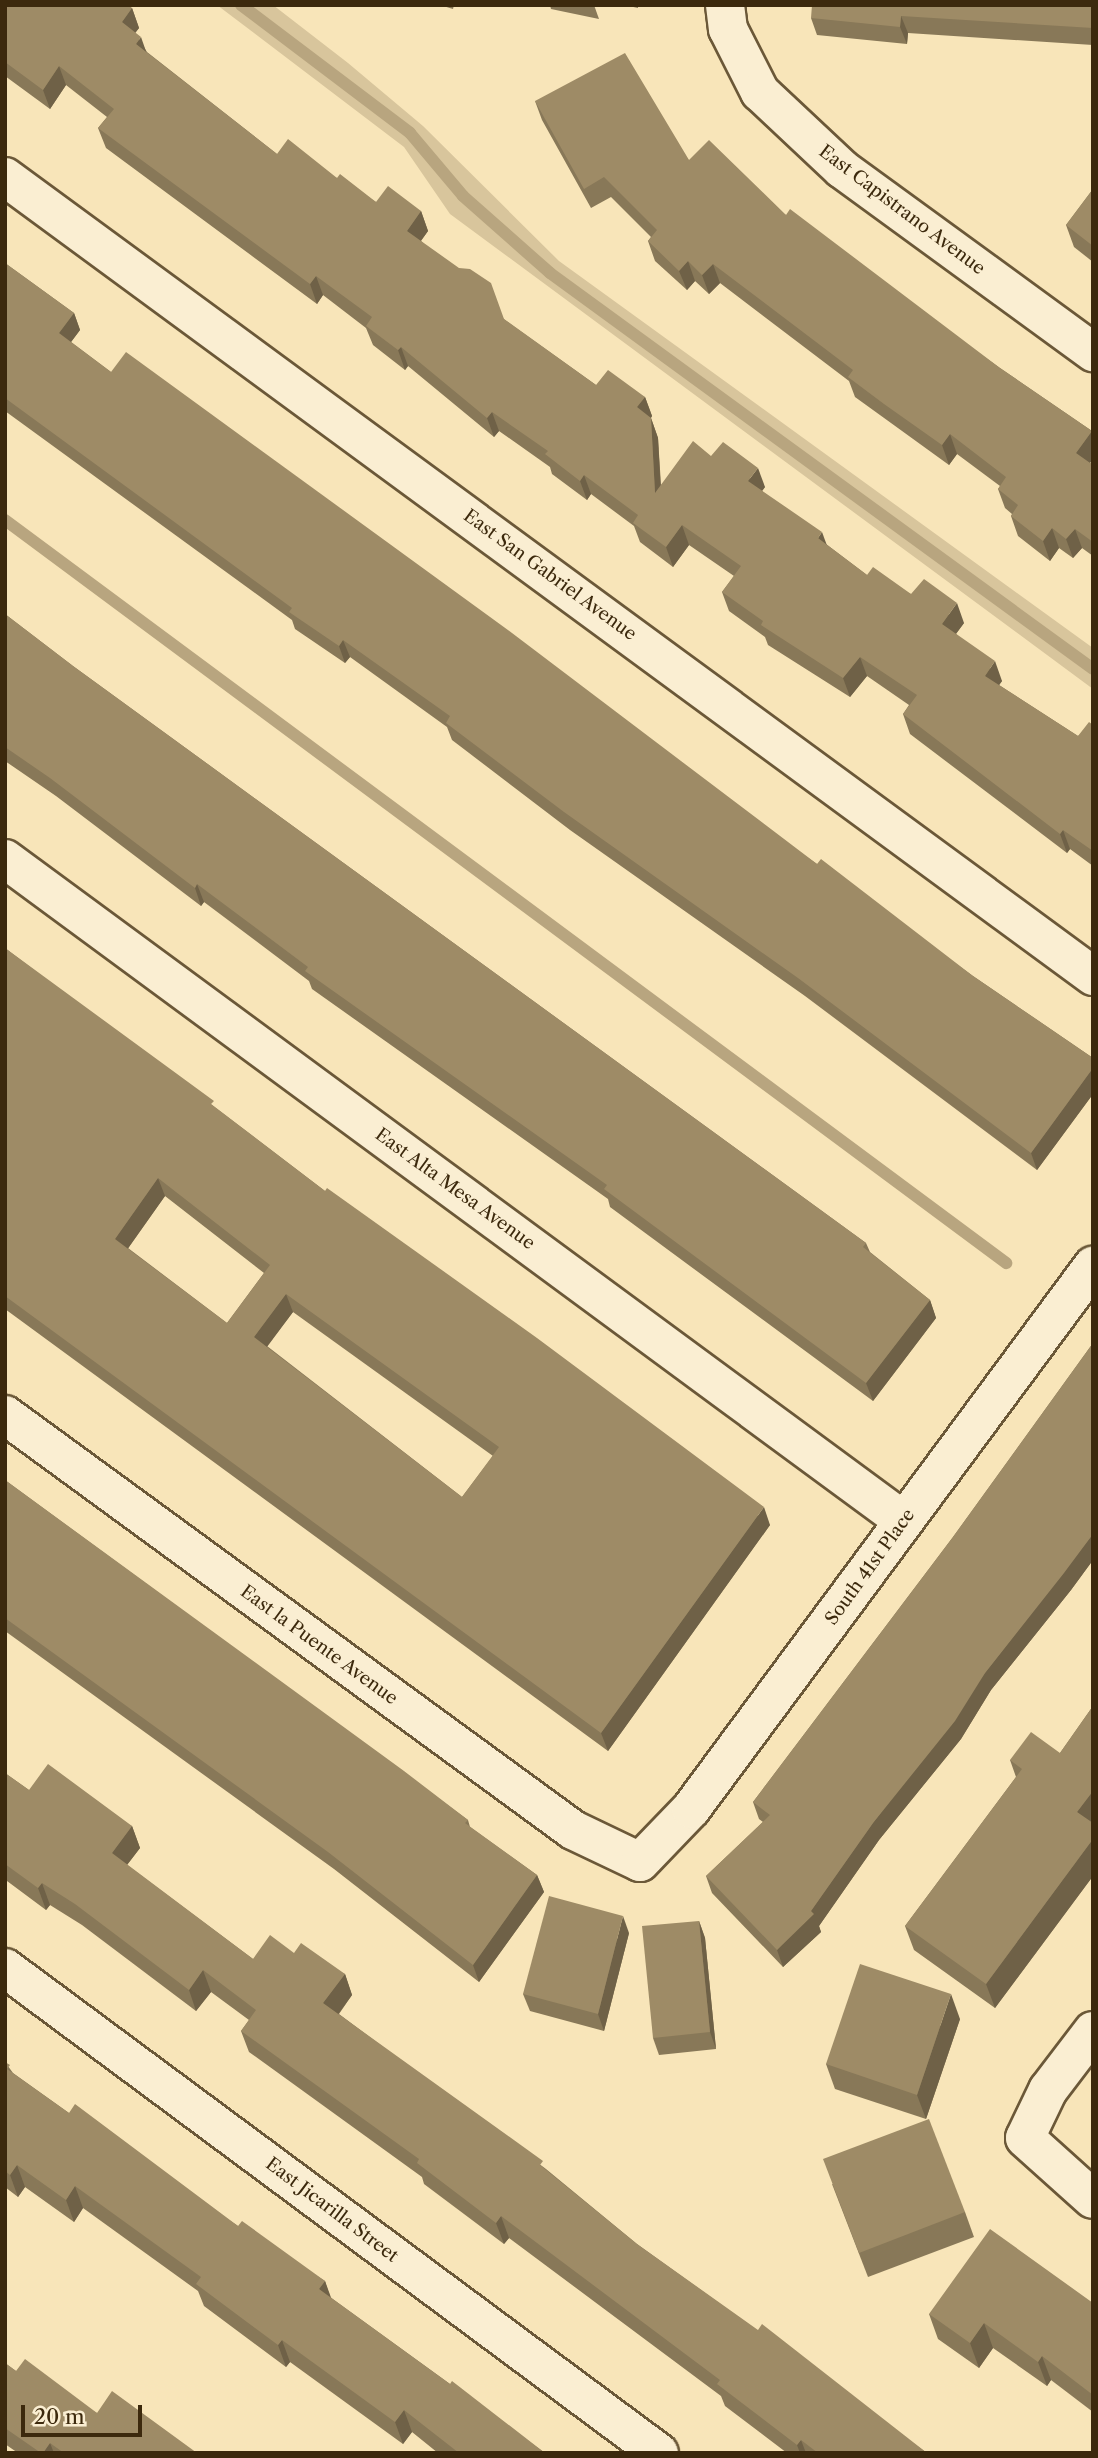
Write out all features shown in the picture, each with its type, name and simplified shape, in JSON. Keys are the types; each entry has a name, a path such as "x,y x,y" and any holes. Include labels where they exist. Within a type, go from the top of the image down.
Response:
{"street":[{"name":"East Capistrano Avenue","path":"725,5 728,29 760,92 842,169 1093,352"},
{"name":"East San Gabriel Avenue","path":"5,177 1093,976"},
{"name":"East Alta Mesa Avenue","path":"5,859 904,1521"},
{"name":"South 41st Place","path":"640,1862 691,1809 1093,1266"},
{"name":"East la Puente Avenue","path":"5,1415 573,1830 640,1862"},
{"name":"East Jicarilla Street","path":"5,1968 659,2453"},
{"path":"1093,2031 1048,2091 1025,2138 1093,2199"}],"shaded area":[{"path":"217,5 273,5 348,63 423,126 559,261 1093,648 1093,689 450,214 404,147"}],"building":[{"path":"5,5 128,5 132,8 122,22 141,37 136,44 277,154 288,139 337,178 340,174 376,202 388,186 421,211 407,231 459,268 470,269 491,283 504,319 596,385 608,370 645,397 637,407 651,418 655,493 693,441 711,456 723,442 758,468 748,481 822,532 818,538 867,575 873,567 911,594 924,579 957,603 942,624 995,661 985,676 1078,736 1089,722 1093,725 1093,851 1063,830 1060,834 903,714 917,695 860,657 843,678 761,625 763,621 722,592 741,566 682,525 666,547 633,523 638,515 584,475 580,481 545,454 548,451 492,412 487,418 401,347 398,350 366,326 372,317 316,276 310,284 98,128 114,109 59,66 43,90 5,62"},
{"path":"812,5 1093,5 1093,28 901,16 900,27 811,18"},
{"path":"625,53 689,160 709,140 786,215 790,209 1000,368 1092,431 1076,453 1093,465 1093,542 1075,529 1066,539 1052,528 1043,541 1011,516 1018,505 998,489 1006,477 950,434 942,445 884,404 848,377 853,370 713,264 702,275 688,261 679,271 648,241 657,230 604,177 584,189 535,101"},
{"path":"1093,189 1093,246 1066,225"},
{"path":"5,263 74,313 59,333 111,372 126,352 512,633 817,864 821,859 973,976 1093,1058 1093,1068 1031,1153 798,978 564,812 446,723 450,716 343,640 339,646 289,612 292,608 5,398"},
{"path":"5,614 866,1243 863,1247 930,1300 866,1383 604,1189 607,1185 305,971 308,967 197,884 195,888 5,747"},
{"path":"5,948 214,1101 211,1104 325,1191 327,1188 537,1338 764,1507 601,1733 5,1296","holes":["158,1178 270,1265 227,1323 115,1239","286,1294 499,1447 462,1497 254,1337"]},
{"path":"1093,1343 1093,1534 985,1673 955,1721 873,1823 811,1911 814,1914 777,1950 706,1876 770,1815 753,1802 953,1537"},
{"path":"5,1480 404,1771 468,1820 465,1823 537,1875 473,1965 328,1852 5,1618"},
{"path":"1093,1706 1093,1791 1077,1812 1093,1823 1093,1839 986,1984 905,1926 1022,1769 1010,1760 1031,1732 1060,1753"},
{"path":"48,1764 132,1826 112,1853 253,1959 270,1935 294,1953 301,1943 345,1974 323,2003 543,2161 540,2165 637,2244 758,2330 762,2324 927,2453 818,2453 801,2440 797,2445 717,2384 720,2380 501,2216 496,2223 417,2163 419,2159 241,2031 256,2010 203,1970 189,1990 75,1904 42,1883 38,1888 5,1864 5,1773 29,1790"},
{"path":"549,1896 623,1916 598,2014 523,1994"},
{"path":"699,1921 710,2032 653,2038 642,1926"},
{"path":"860,1964 951,1994 917,2095 826,2064"},
{"path":"5,2062 10,2065 7,2069 69,2113 75,2104 238,2226 242,2221 325,2281 319,2289 450,2384 452,2381 545,2453 459,2453 404,2410 395,2422 282,2340 278,2345 196,2284 201,2277 75,2186 66,2200 17,2165 10,2175 5,2171"},
{"path":"929,2119 965,2212 859,2253 823,2159"},
{"path":"990,2229 1093,2303 1093,2395 1042,2356 1038,2362 984,2323 970,2343 929,2314"},
{"path":"25,2359 97,2413 112,2391 197,2453 64,2453 50,2443 41,2453 5,2428 5,2363 16,2371"}],"waterway":[{"path":"241,5 410,133 463,196 550,273 1093,669"},
{"path":"5,520 1006,1263"}]}
